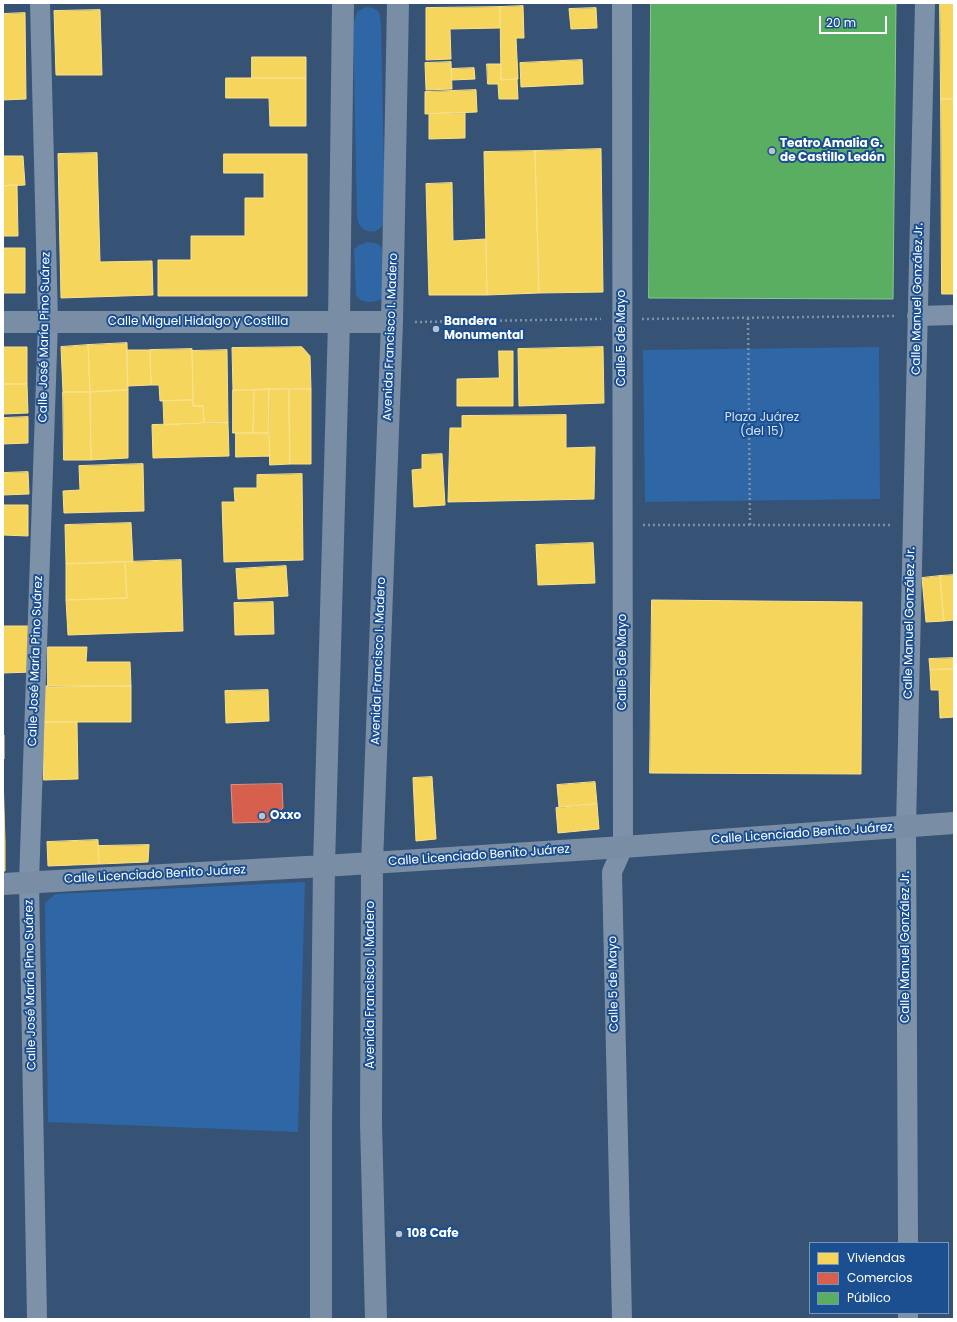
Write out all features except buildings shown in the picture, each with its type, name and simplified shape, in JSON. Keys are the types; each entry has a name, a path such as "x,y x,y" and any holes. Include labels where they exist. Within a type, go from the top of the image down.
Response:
{"main road":[{"path":"321,1319 321,1123 324,866 339,322 343,3"},
{"name":"Avenida Francisco I. Madero","path":"376,1319 371,1123 372,863 392,322 398,3"},
{"name":"Calle Miguel Hidalgo y Costilla","path":"3,322 392,322"},
{"name":"Calle Licenciado Benito Juárez","path":"3,884 623,847 954,823"}],"street":[{"name":"Calle José María Pino Suárez","path":"37,1319 28,882 48,322 40,3"},
{"name":"Calle 5 de Mayo","path":"622,3 623,847 612,872 622,1319"},
{"name":"Calle Manuel González Jr.","path":"908,1242 906,826 925,3"},
{"path":"917,316 954,315"}],"path":[{"path":"392,322 917,316"},
{"path":"748,318 750,525"},
{"path":"623,525 913,525"}],"green space":[{"path":"366,7 377,10 380,14 381,21 385,218 380,229 371,232 362,228 357,217 353,25 357,12"},
{"path":"367,242 378,244 382,249 384,292 382,299 371,302 361,300 356,295 354,250 357,246"},
{"name":"Plaza Juárez (del 15)","path":"879,347 880,499 645,502 643,350"},
{"path":"305,882 298,1132 48,1122 45,903 55,894"}],"place":[{"name":"Teatro Amalia G. de Castillo Ledón","path":"772,151"},
{"name":"Bandera Monumental","path":"436,329"},
{"name":"Oxxo","path":"262,816"},
{"name":"108 Cafe","path":"399,1234"}]}
